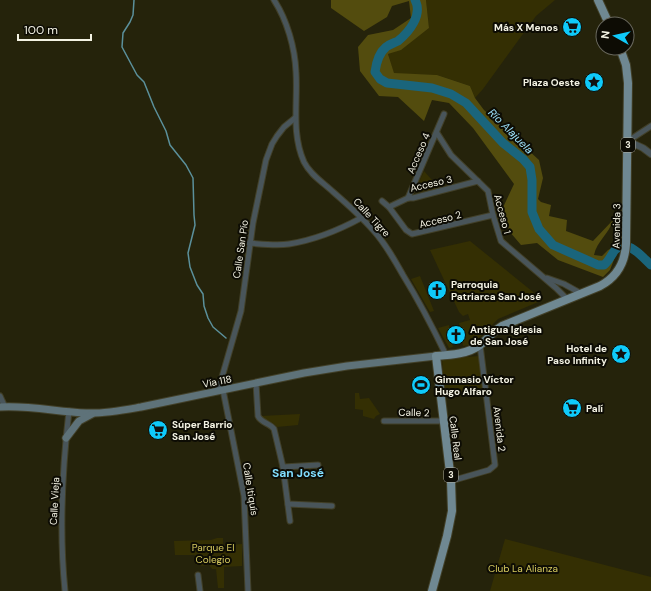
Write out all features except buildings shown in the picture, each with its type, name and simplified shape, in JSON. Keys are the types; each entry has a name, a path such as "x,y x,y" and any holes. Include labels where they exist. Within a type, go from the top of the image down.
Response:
{"main road":[{"path":"598,0 605,16"},
{"name":"Avenida 3","path":"436,356 466,352 480,345 494,330 514,320 568,300 604,284 614,276 622,266 626,248 628,142 628,74 624,56"},
{"name":"Vía 118","path":"2,407 95,413 141,407 304,373 347,366 436,356"},
{"name":"Calle Real","path":"432,591 447,536 452,511 452,481 436,356"},
{"path":"66,438 79,421 95,413"}],"street":[{"name":"Calle Tigre","path":"274,0 283,17 294,51 297,73 295,118 298,141 304,161 309,170 361,218 388,249 433,327 446,355"},
{"name":"Acceso 4","path":"408,198 444,114"},
{"name":"Calle San Pío","path":"220,391 241,311 252,223 269,151 284,127 295,118"},
{"path":"628,142 651,126"},
{"name":"Acceso 1","path":"436,133 451,155 488,191 493,215 501,241 568,300"},
{"path":"628,142 643,148 651,154"},
{"name":"Acceso 3","path":"389,207 408,198 478,181"},
{"name":"Acceso 2","path":"382,201 389,207 406,230 412,234 493,215"},
{"path":"249,243 289,244 343,228 361,218"},
{"name":"Acceso 1","path":"542,276 564,284 582,294"},
{"name":"Avenida 2","path":"452,481 489,470 494,467 495,462 480,345"},
{"path":"256,383 259,419 272,426 274,429 283,467 290,521"},
{"name":"Calle Itiquís","path":"220,391 244,496 248,591"},
{"path":"0,396 2,407"},
{"name":"Calle Vieja","path":"65,591 61,540 66,438 69,411"},
{"name":"Calle 2","path":"384,421 444,421"},
{"path":"283,467 318,465"},
{"path":"288,504 332,506"},
{"path":"198,575 200,591"}],"green space":[{"path":"426,0 555,0 536,16 475,98 470,86 437,75 394,74 388,54 401,49 429,28"},
{"path":"424,171 439,188 421,192 417,186"},
{"path":"470,241 543,300 498,319 474,343 463,346 459,323 470,320 468,314 463,316 459,312 430,250"},
{"path":"420,276 434,311 430,312 411,279"},
{"path":"449,325 453,347 449,348 438,328"},
{"path":"479,356 483,395 445,397 442,359"},
{"path":"355,393 359,393 360,399 369,398 380,414 374,419 363,416 363,410 355,409"},
{"path":"300,414 298,425 277,427 261,416"},
{"name":"Parque El Colegio","path":"223,538 223,545 242,544 242,566 224,567 224,588 218,588 216,569 212,569 209,565 196,565 195,555 175,555 174,541 211,540"},
{"name":"Club La Alianza","path":"505,539 651,577 651,591 490,591"}],"shaded area":[{"path":"331,0 426,0 429,28 401,50 388,54 394,73 437,75 470,86 475,98 484,110 539,160 543,178 538,199 541,202 551,205 549,216 567,220 566,231 593,241 613,220 594,255 602,256 608,250 620,244 610,270 603,277 558,260 537,243 521,245 498,218 514,184 473,128 449,103 432,100 424,121 398,97 379,96 360,71 358,47 368,35 393,30 411,18 409,1 392,6 387,17 364,31 331,8"}],"waterway":[{"path":"134,0 133,15 123,33 122,47 137,75 144,82 166,131 170,145 186,165 193,178 195,225 188,253 190,267 197,285 203,294 204,306 208,318 213,327 226,338"},
{"name":"Río Alajuela","path":"415,0 417,11 414,23 398,41 386,47 380,55 375,72 380,79 387,83 432,88 451,94 466,103 503,143 523,159 530,167 532,180 532,212 539,229 553,245 598,265 604,265 615,250 620,247 630,247 651,265"}],"place":[{"name":"Más X Menos","path":"572,27"},
{"name":"Plaza Oeste","path":"594,82"},
{"name":"Parroquia Patriarca San José","path":"437,290"},
{"name":"Antigua Iglesia de San José","path":"456,335"},
{"name":"Hotel de Paso Infinity","path":"621,354"},
{"name":"Gimnasio Víctor Hugo Alfaro","path":"421,385"},
{"name":"Palí","path":"572,408"},
{"name":"Súper Barrio San José","path":"158,430"}],"district":[{"name":"San José","path":"298,473"}]}
